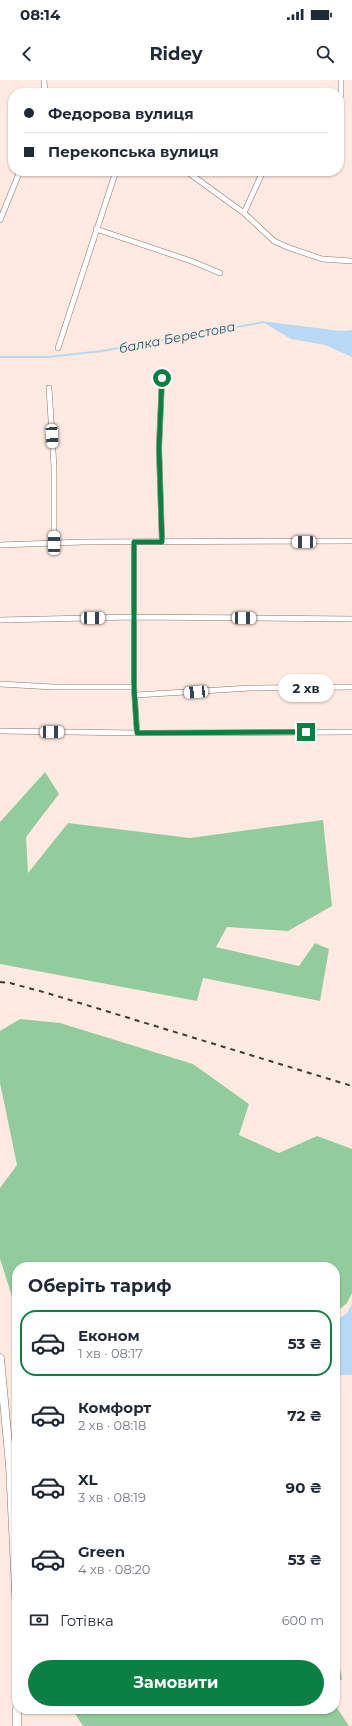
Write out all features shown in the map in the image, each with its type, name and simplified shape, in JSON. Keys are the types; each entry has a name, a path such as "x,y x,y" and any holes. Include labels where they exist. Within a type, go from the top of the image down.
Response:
{"main road":[{"path":"0,1358 10,1465 12,1507"},
{"path":"17,1714 17,1726"}],"street":[{"path":"0,220 18,176"},
{"path":"58,348 114,176"},
{"path":"193,176 244,213 274,241 287,248 322,259 352,261"},
{"path":"244,213 261,176"},
{"path":"96,229 191,261 220,273"},
{"path":"162,378 159,448 162,542"},
{"path":"49,388 54,467 54,543"},
{"path":"0,545 134,542 352,541"},
{"path":"134,542 134,687 136,695 137,733"},
{"path":"0,620 133,618 352,619"},
{"path":"0,684 53,687 134,687"},
{"path":"136,695 251,688 352,687"},
{"path":"0,732 352,732"}],"green space":[{"path":"45,772 59,794 26,837 28,873 68,823 190,838 323,820 332,906 288,931 227,927 216,947 299,966 315,943 329,949 320,1001 203,978 197,1001 0,964 0,822"},
{"path":"20,1019 60,1023 193,1064 249,1104 239,1135 279,1153 317,1136 352,1149 352,1293 347,1303 340,1309 340,1262 12,1262 12,1296 0,1259 0,1188 17,1165 0,1083 0,1031"},
{"path":"340,1669 342,1679 340,1680"},
{"path":"340,1712 349,1726 83,1726 75,1714 340,1714"}],"water":[{"path":"261,321 341,331 352,330 352,357 325,345 291,339"},
{"path":"352,1304 352,1375 340,1375 340,1318 347,1313"}],"waterway":[{"name":"балка Берестова","path":"0,357 48,357 102,351 264,322"}],"railway":[{"path":"0,982 10,983 47,993 352,1086"}],"route":[{"path":"162,378 159,448 162,542 134,542 134,687 136,695 137,733 306,732"}]}
